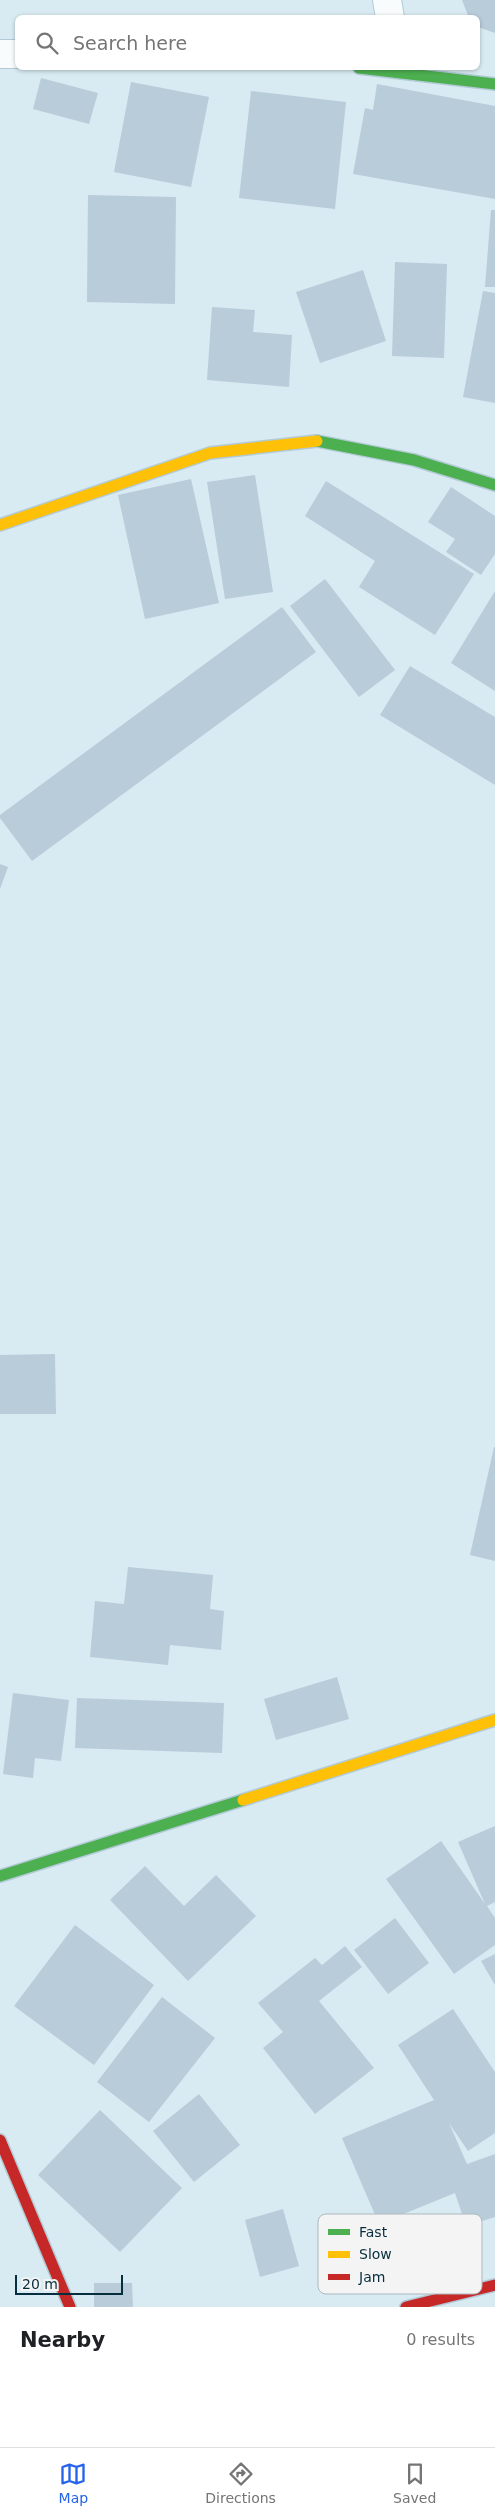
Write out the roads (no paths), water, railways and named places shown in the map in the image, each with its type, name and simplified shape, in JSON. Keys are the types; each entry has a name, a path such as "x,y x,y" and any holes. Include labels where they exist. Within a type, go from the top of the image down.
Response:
{"street":[{"path":"387,0 390,15"},
{"path":"0,54 15,54"},
{"path":"397,70 495,84"},
{"path":"0,525 210,452 316,441 414,460 495,485"},
{"path":"0,1876 495,1720"},
{"path":"0,2140 70,2307"},
{"path":"482,2288 495,2285"},
{"path":"406,2307 459,2294"}]}
